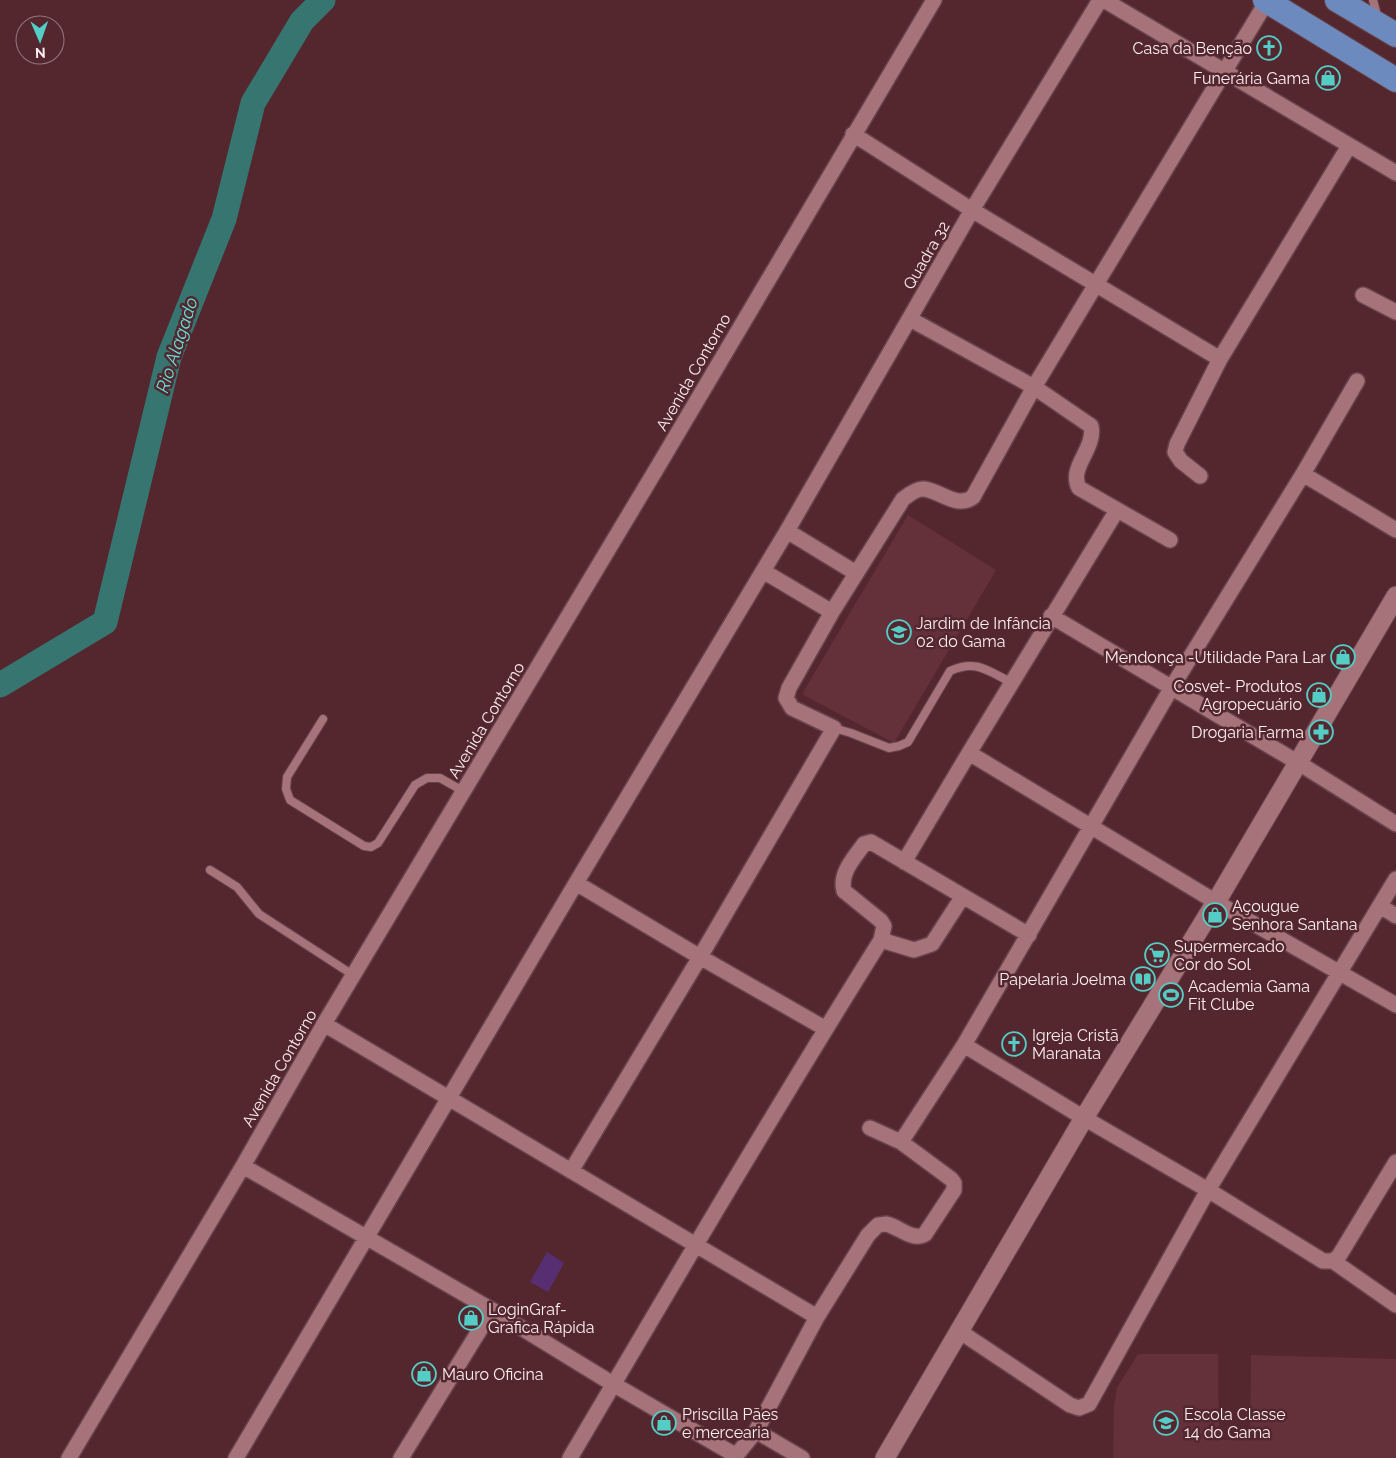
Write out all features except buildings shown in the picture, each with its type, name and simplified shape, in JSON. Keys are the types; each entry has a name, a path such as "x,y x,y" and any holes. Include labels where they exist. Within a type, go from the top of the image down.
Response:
{"main road":[{"path":"1266,0 1396,80"},
{"path":"1337,0 1388,30"}],"street":[{"name":"Avenida Contorno","path":"69,1458 243,1166 353,975 660,463 934,0"},
{"name":"Quadra 32","path":"240,1456 448,1098 788,531 972,210 1100,0"},
{"path":"1104,0 1396,173"},
{"path":"571,1171 700,957 834,728 792,708 786,698 789,688 832,612 903,499 911,492 923,488 960,502 967,501 973,497 1034,387 1266,0"},
{"path":"853,134 972,210 1220,359"},
{"path":"1200,476 1181,461 1175,452 1177,444 1220,359 1349,146"},
{"path":"1363,295 1396,312"},
{"path":"910,319 1034,387 1091,426 1093,434 1091,441 1076,474 1076,482 1079,488 1170,540"},
{"path":"901,1142 964,1045 1172,687 1303,474 1357,381"},
{"path":"1303,474 1396,530"},
{"path":"904,862 1011,682 1117,510"},
{"path":"788,531 856,573"},
{"path":"764,571 832,612"},
{"path":"885,1458 1084,1118 1216,902 1396,596"},
{"path":"1051,616 1298,762 1396,824"},
{"path":"969,752 1091,828 1396,1006"},
{"path":"570,1458 695,1245 881,940 884,926 881,921 844,891 842,884 844,874 864,844 871,842 1029,935"},
{"path":"959,1331 1070,1405 1079,1408 1089,1404 1208,1190 1396,879"},
{"path":"576,883 826,1029"},
{"path":"881,940 914,950 932,944 963,896"},
{"path":"1380,906 1396,916"},
{"path":"324,1024 817,1317"},
{"path":"964,1045 1208,1190 1323,1261 1333,1261 1396,1305"},
{"path":"243,1166 492,1310 734,1456 756,1431 817,1317 868,1235 878,1225 887,1224 914,1236 921,1237 925,1234 954,1190 954,1183 951,1179 901,1142 870,1128"},
{"path":"1333,1261 1338,1256 1396,1162"},
{"path":"401,1458 492,1310"},
{"path":"756,1431 802,1458"}],"lane":[{"path":"1373,0 1388,30"},
{"path":"834,728 889,748 899,746 908,742 950,671 963,665 974,665 1011,682"},
{"path":"323,719 287,777 286,789 290,800 364,846 378,843 415,786 427,778 440,778 463,791"},
{"path":"210,870 237,887 259,914 353,975"}],"shaded area":[{"name":"Jardim de Infância 02 do Gama","path":"908,515 996,570 894,743 802,694"},
{"path":"547,1252 564,1263 548,1292 530,1282"},
{"path":"1138,1354 1218,1354 1219,1440 1250,1440 1251,1355 1396,1359 1396,1458 1113,1458 1114,1405 1117,1388"}],"waterway":[{"name":"Rio Alagado","path":"0,685 105,622 169,357 224,219 253,103 302,21 323,0"}],"place":[{"name":"Casa da Benção","path":"1269,48"},
{"name":"Funerária Gama","path":"1328,78"},
{"name":"Jardim de Infância 02 do Gama","path":"899,632"},
{"name":"Mendonça -Utilidade Para Lar","path":"1343,657"},
{"name":"Cosvet- Produtos Agropecuário","path":"1319,695"},
{"name":"Drogaria Farma","path":"1321,732"},
{"name":"Açougue Senhora Santana","path":"1215,915"},
{"name":"Supermercado Cor do Sol","path":"1157,955"},
{"name":"Papelaria Joelma","path":"1143,979"},
{"name":"Academia Gama Fit Clube","path":"1171,995"},
{"name":"Igreja Cristã Maranata","path":"1014,1044"},
{"name":"LoginGraf- Grafica Rápida","path":"471,1318"},
{"name":"Mauro Oficina","path":"424,1374"},
{"name":"Priscilla Pães e mercearia","path":"664,1423"},
{"name":"Escola Classe 14 do Gama","path":"1166,1423"}]}
